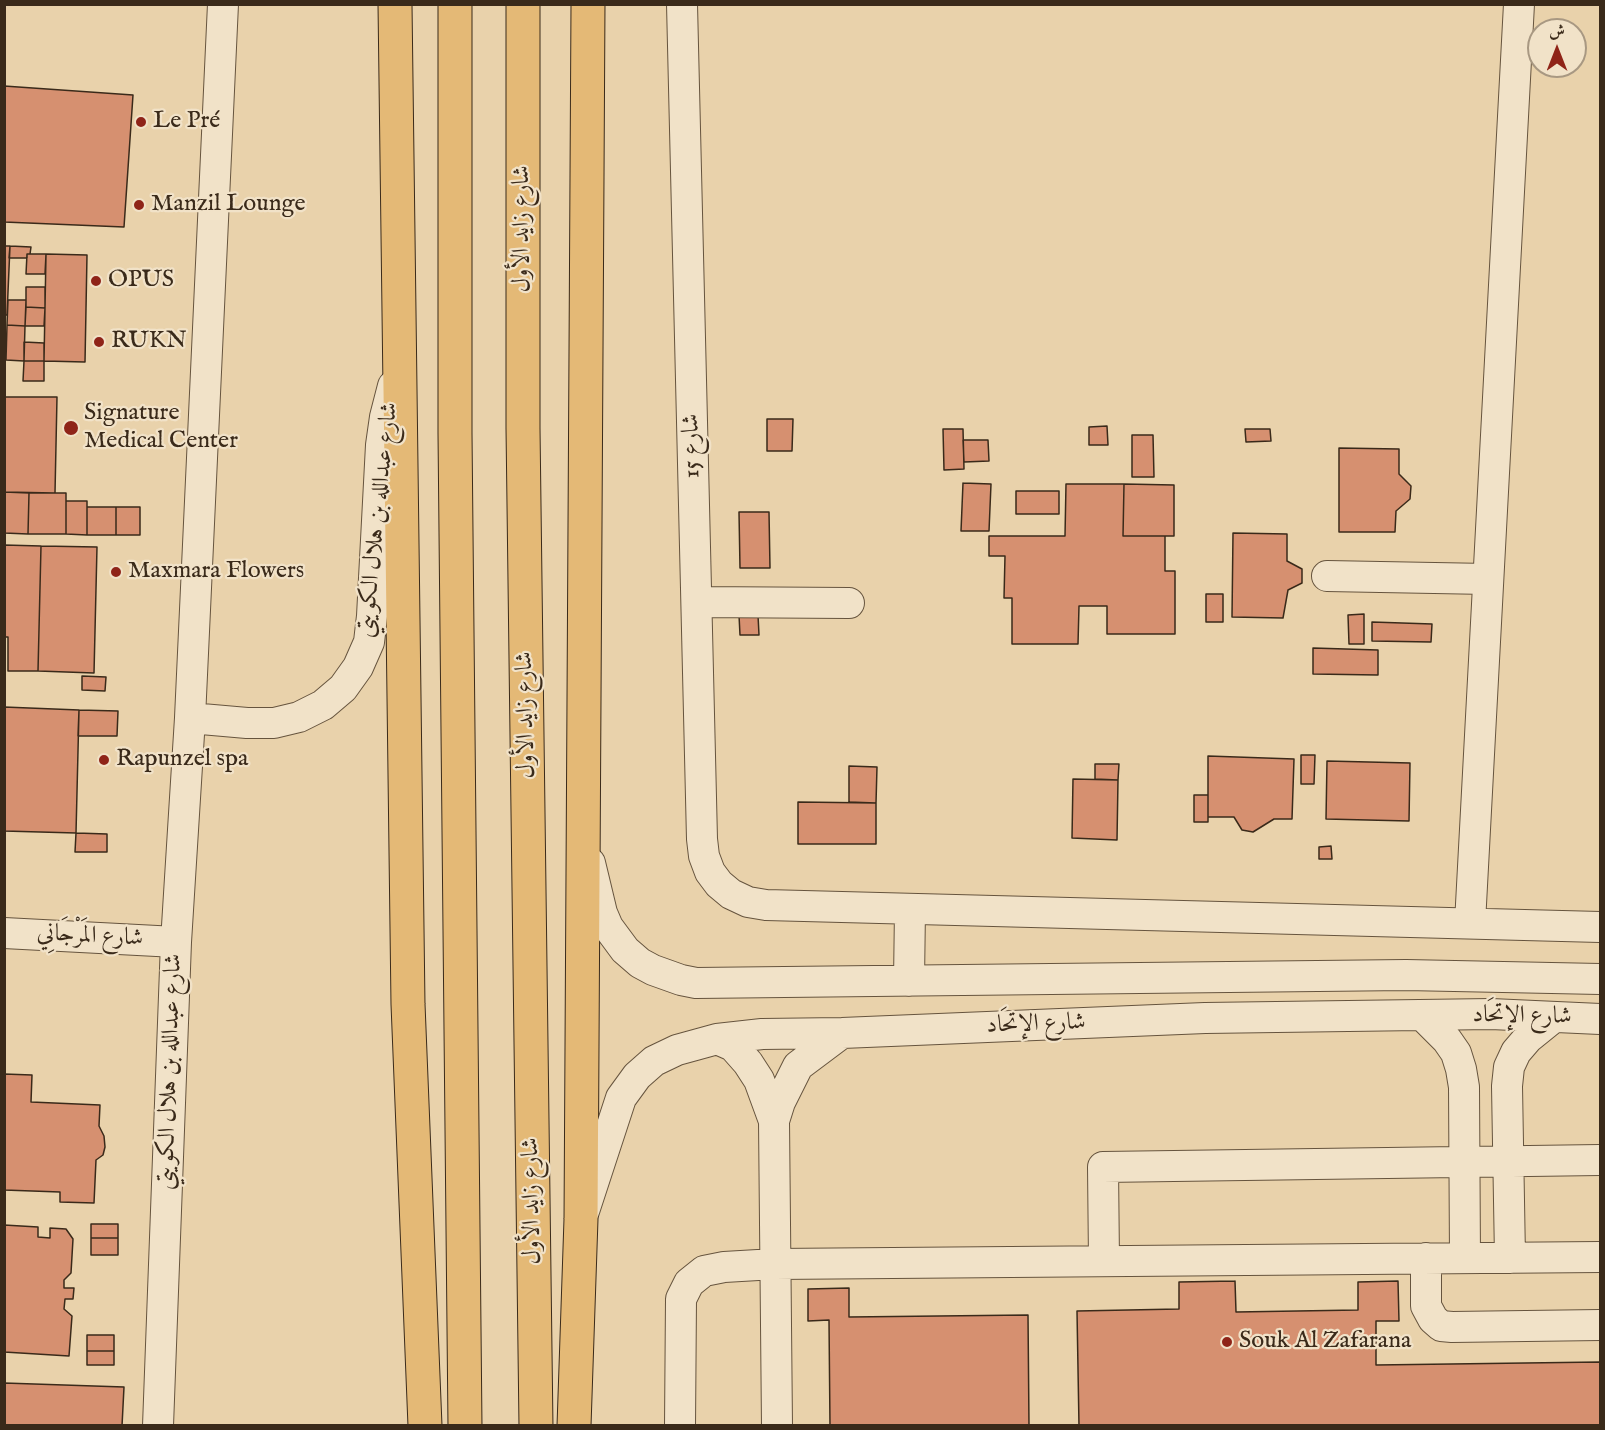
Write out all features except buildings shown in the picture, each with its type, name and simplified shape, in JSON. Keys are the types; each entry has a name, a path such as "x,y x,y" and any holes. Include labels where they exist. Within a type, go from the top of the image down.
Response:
{"main road":[{"path":"395,4 408,1004 425,1425"},
{"path":"455,4 455,433 465,1425"},
{"name":"شارع زايد الأول","path":"523,4 523,428 536,1425"},
{"path":"574,1425 581,1219 588,4"}],"street":[{"name":"شارع عبدالله بن هلال الكويتي","path":"158,1425 176,942 190,718 223,4"},
{"name":"شارع 15","path":"682,4 704,856 710,872 719,884 731,894 748,902 766,905 910,909"},
{"path":"1470,923 1519,4"},
{"name":"شارع عبدالله بن هلال الكويتي","path":"190,718 274,723 299,717 323,705 336,694 358,667 369,642 384,426 400,363"},
{"path":"1327,576 1488,579"},
{"path":"696,602 849,603"},
{"name":"شارع الإتحَاد","path":"584,841 602,913 608,927 625,950 640,963 681,980 713,984 1406,975 1600,979"},
{"path":"909,981 910,909 1600,927"},
{"name":"شارع المَرْجَانِي","path":"6,939 176,942"},
{"name":"شارع الإتحَاد","path":"581,1219 621,1098 637,1076 654,1061 677,1050 717,1039 762,1034 842,1033 1205,1018 1491,1014 1600,1019"},
{"path":"1422,1015 1447,1040 1456,1053 1461,1069 1464,1087 1465,1257"},
{"path":"1510,1257 1507,1086 1509,1067 1516,1052 1528,1038 1554,1017"},
{"path":"777,1425 774,1121 780,1102 798,1066 842,1033"},
{"path":"717,1039 733,1046 748,1063 759,1080 774,1121"},
{"path":"1104,1261 1103,1167 1600,1160"},
{"path":"680,1425 681,1299 688,1283 704,1271 724,1267 775,1264 1600,1257"},
{"path":"1426,1258 1426,1306 1432,1319 1441,1326 1600,1325"}],"place":[{"name":"Le Pré","path":"141,122"},
{"name":"Manzil Lounge","path":"139,205"},
{"name":"OPUS","path":"96,281"},
{"name":"RUKN","path":"99,342"},
{"name":"Signature Medical Center","path":"71,428"},
{"name":"Maxmara Flowers","path":"116,572"},
{"name":"Rapunzel spa","path":"104,760"},
{"name":"Souk Al Zafarana","path":"1227,1342"}]}
